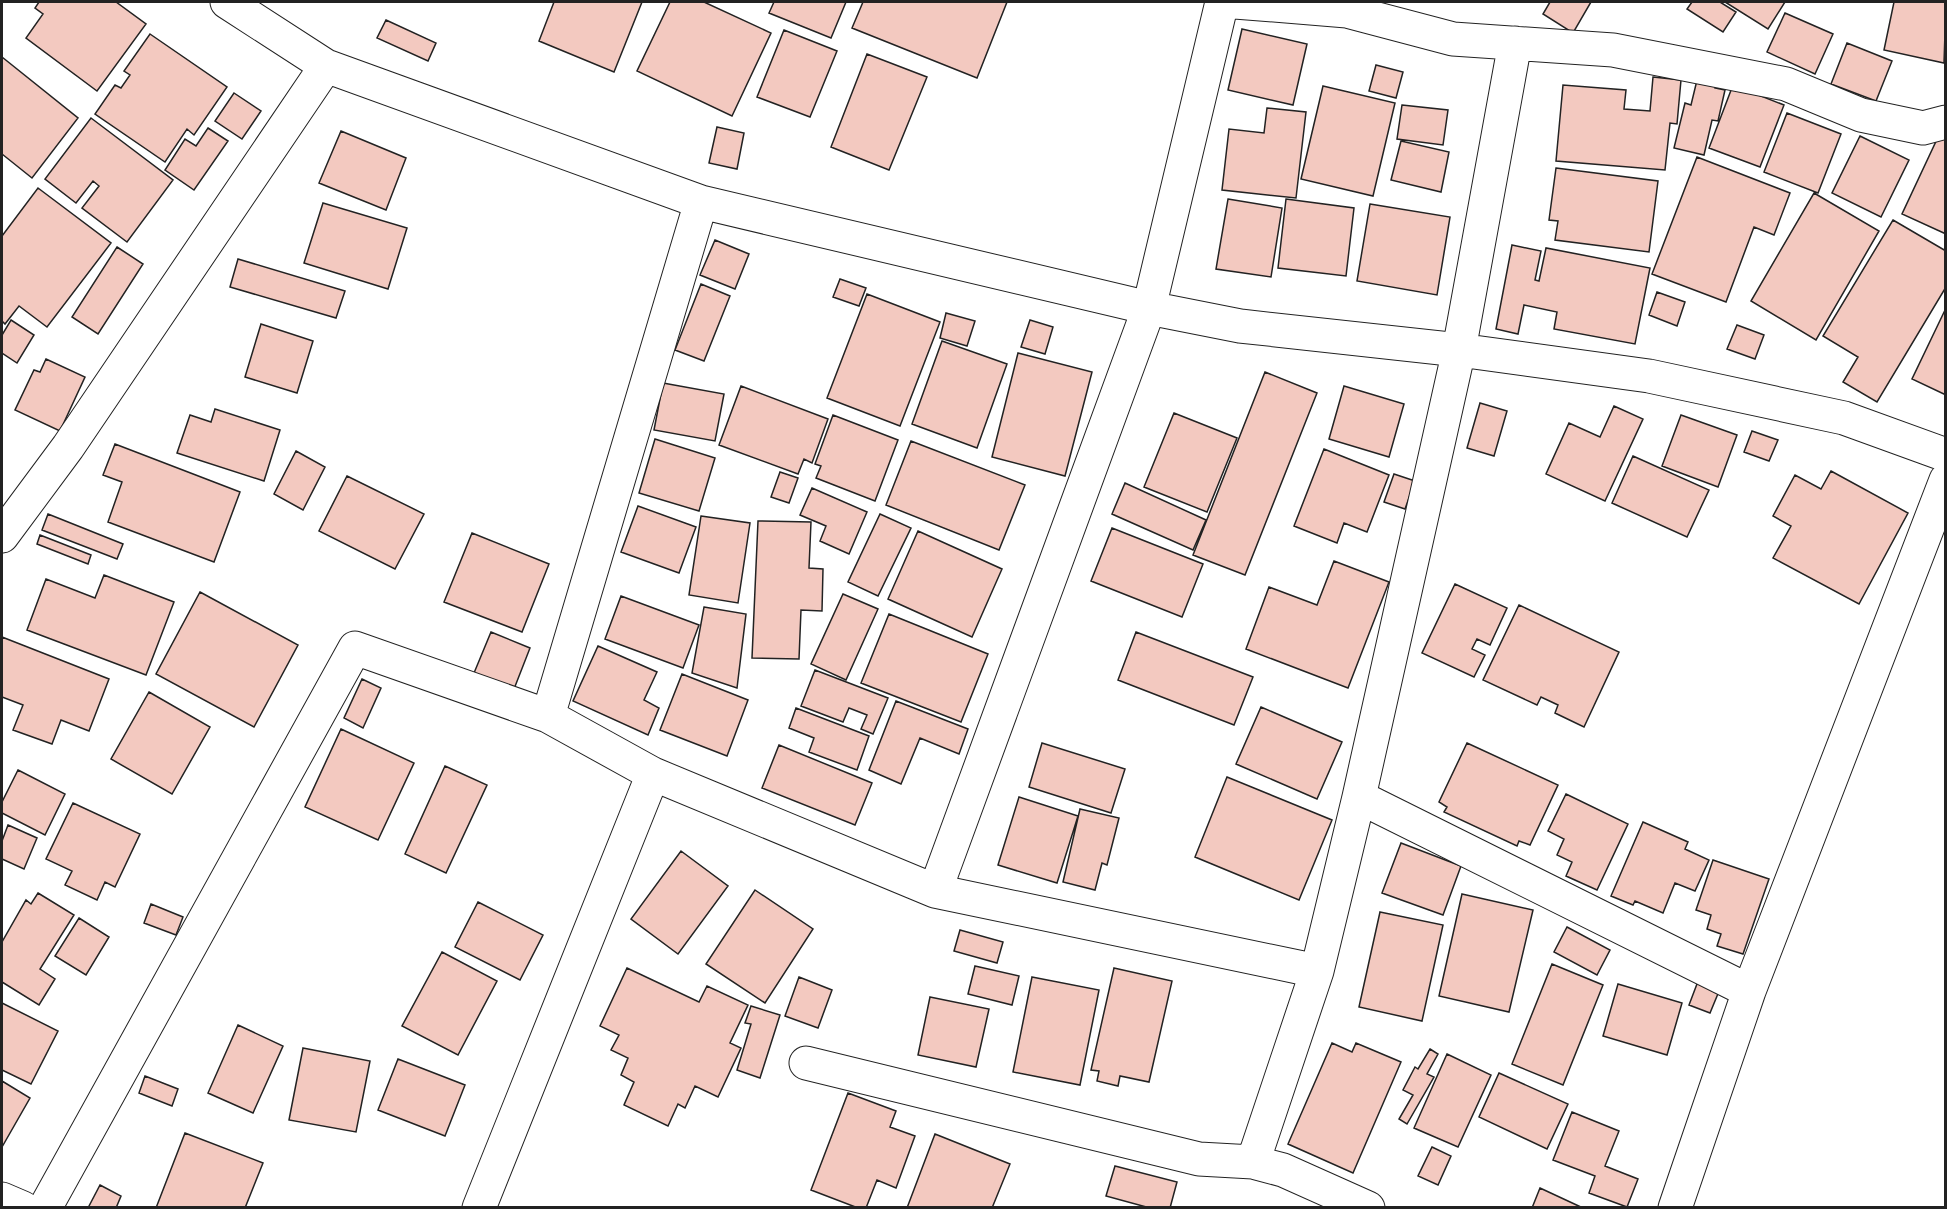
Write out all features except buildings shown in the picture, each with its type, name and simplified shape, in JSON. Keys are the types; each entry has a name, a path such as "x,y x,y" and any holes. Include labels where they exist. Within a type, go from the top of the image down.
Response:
{"street":[{"path":"227,2 326,66 701,202 1149,308 1240,326 1459,350 1649,376 1833,416 1946,455"},
{"path":"935,891 1149,308 1222,2"},
{"path":"1235,2 1347,11 1453,39 1613,50 1786,84 1861,115 1923,128 1946,122"},
{"path":"1253,1162 1317,970 1359,797 1459,350 1515,43"},
{"path":"2,536 68,447 326,66"},
{"path":"548,716 701,202"},
{"path":"1675,1208 1749,991 1946,480"},
{"path":"45,1208 355,648 548,716 653,774 935,891 1317,970"},
{"path":"479,1208 653,774"},
{"path":"1359,797 1749,991"},
{"path":"806,1063 1199,1159 1253,1162 1283,1170 1368,1208"},
{"path":"2,1199 22,1208"}]}
